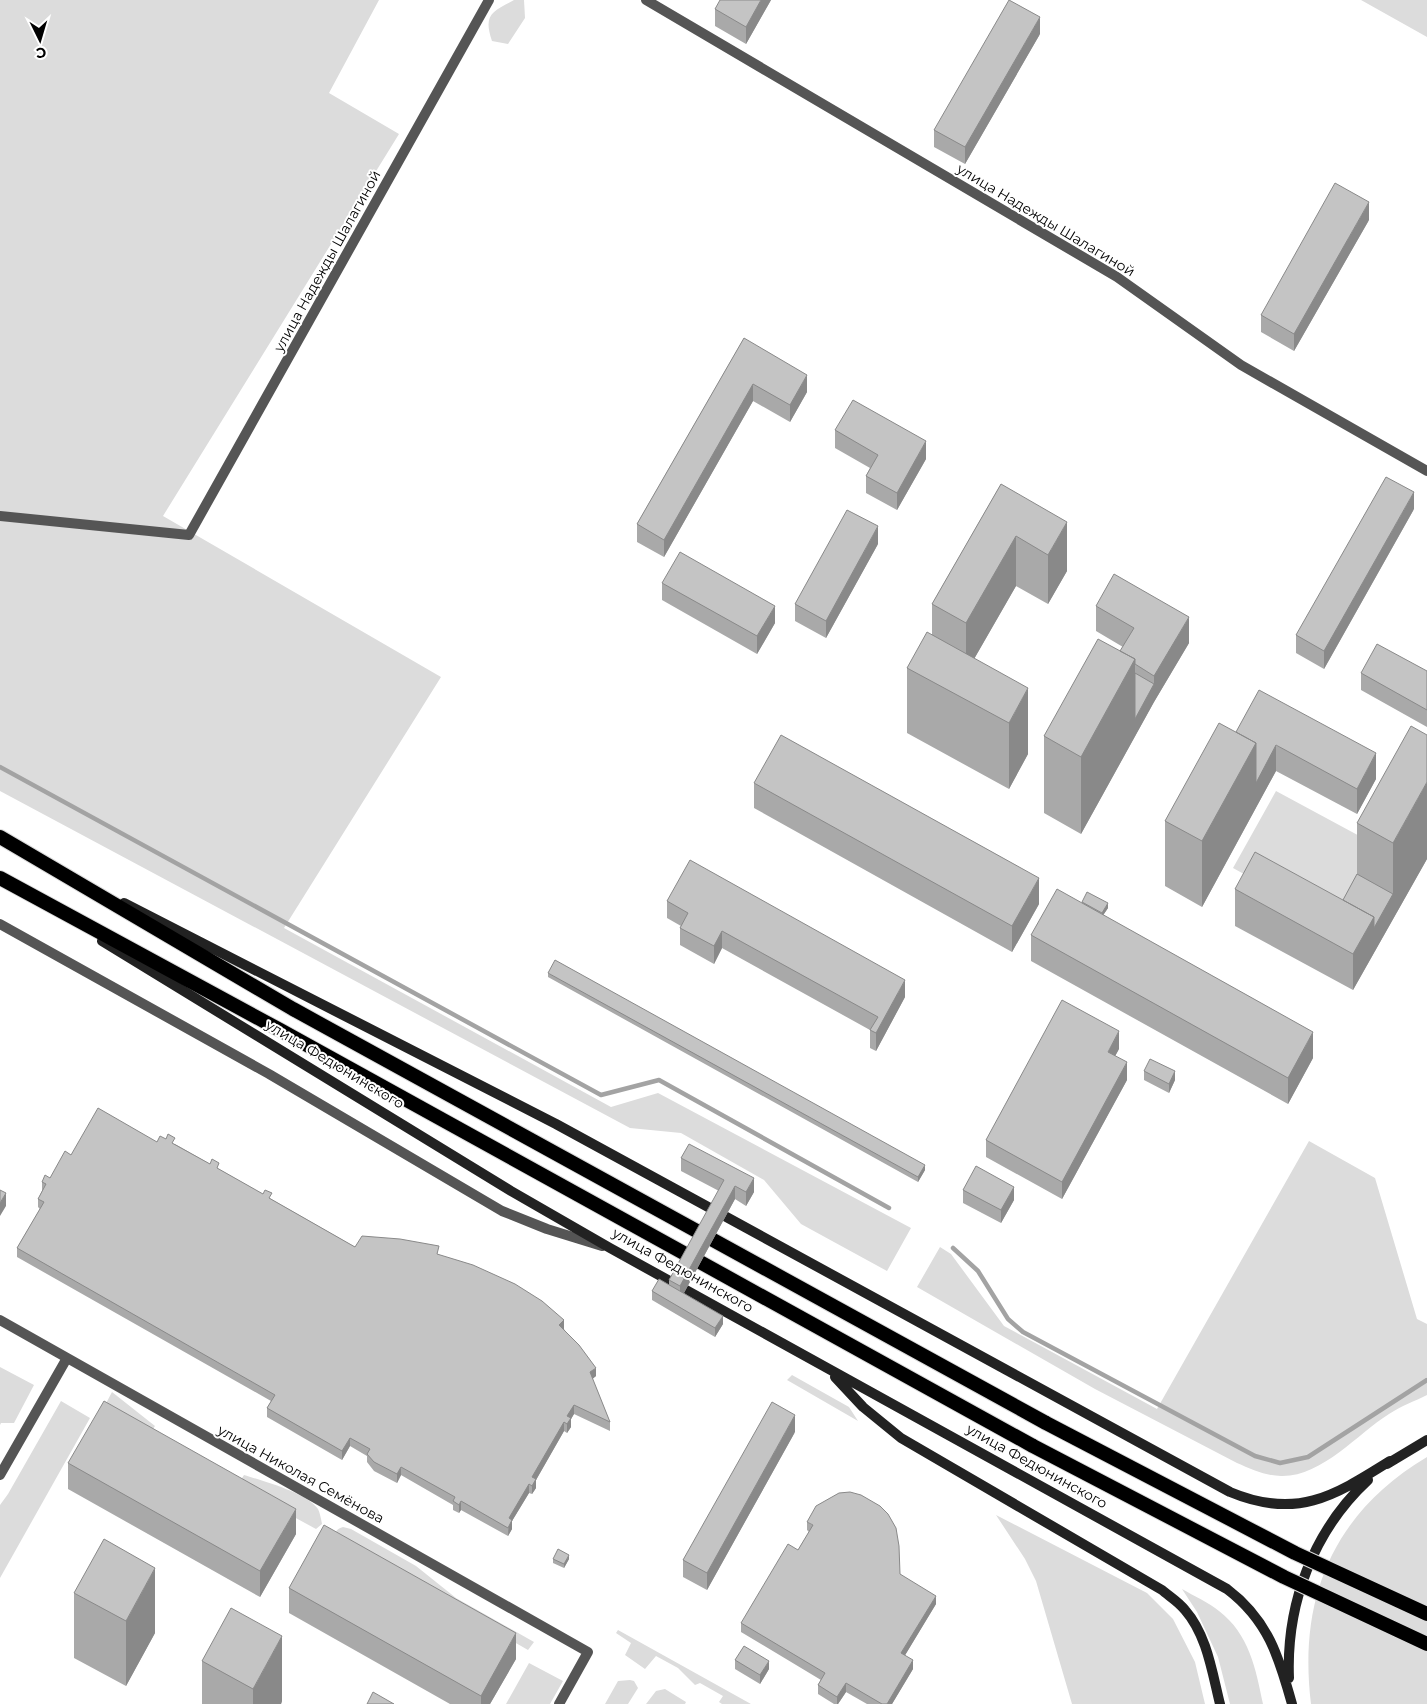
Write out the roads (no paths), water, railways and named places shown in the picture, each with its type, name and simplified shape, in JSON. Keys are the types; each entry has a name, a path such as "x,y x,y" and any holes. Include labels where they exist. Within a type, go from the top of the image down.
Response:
{"highway":[{"name":"улица Федюнинского","path":"0,837 293,1009 1046,1423 1295,1553 1427,1614"},
{"name":"улица Федюнинского","path":"0,878 289,1034 1033,1446 1284,1577 1427,1644"}],"main road":[{"name":"улица Федюнинского","path":"32,855 556,1124 1230,1492 1248,1500 1268,1504 1305,1504 1347,1488 1390,1461"},
{"name":"улица Федюнинского","path":"18,889 271,1045 610,1248 1227,1589 1244,1602 1267,1633 1279,1659 1292,1704"},
{"path":"827,1369 863,1407 901,1438 1162,1590 1185,1610 1198,1629 1209,1660 1220,1704"},
{"path":"1292,1704 1289,1672 1290,1632 1300,1587 1312,1558 1327,1530 1345,1504 1366,1481 1390,1461 1427,1440"}],"street":[{"name":"улица Надежды Шалагиной","path":"0,516 189,535 489,0"},
{"name":"улица Надежды Шалагиной","path":"646,0 1117,277 1241,365 1427,471"},
{"path":"0,924 269,1074 502,1211 547,1229 610,1248"},
{"name":"улица Николая Семёнова","path":"0,1320 588,1652 559,1704"},
{"path":"0,1475 67,1358"}],"waterway":[{"path":"0,767 601,1095 659,1080 889,1208"},
{"path":"953,1248 978,1271 1008,1319 1023,1332 1255,1456 1280,1463 1308,1457 1427,1380"}]}
